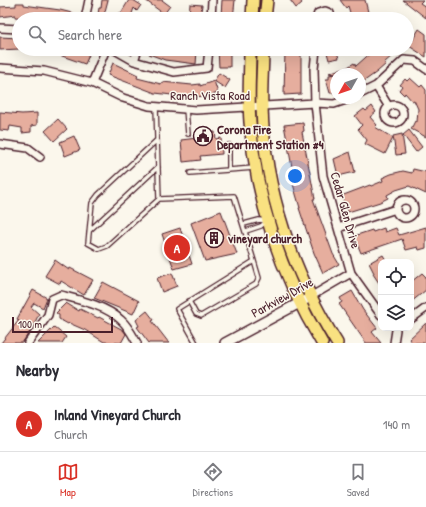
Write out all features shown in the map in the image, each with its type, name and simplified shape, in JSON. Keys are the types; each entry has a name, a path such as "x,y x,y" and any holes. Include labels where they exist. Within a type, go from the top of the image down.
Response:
{"main road":[{"path":"252,12 253,0"},
{"path":"265,12 266,0"},
{"path":"250,56 249,107 255,168 261,198 281,264 299,303 322,343"},
{"path":"263,56 262,107 267,154 274,196 294,259 310,297 337,343"}],"street":[{"path":"86,12 89,0"},
{"path":"211,12 212,0"},
{"path":"0,28 12,29"},
{"path":"92,83 103,56"},
{"path":"125,56 134,61 174,72 207,68 208,56"},
{"path":"134,61 136,56"},
{"name":"Cedar Glen Drive","path":"315,56 314,102 323,176 352,274 378,311"},
{"path":"366,91 376,86 404,60 415,62 426,68"},
{"name":"Ranch Vista Road","path":"0,68 44,71 92,83 123,98 156,107 186,109 262,107 314,102 330,104"},
{"path":"376,86 389,106"},
{"path":"0,144 28,148 40,157"},
{"path":"338,228 396,209"},
{"name":"Parkview Drive","path":"225,343 352,274"},
{"path":"28,343 48,315 52,299 61,295 101,306 122,320 136,343"},
{"path":"414,317 426,308"},
{"path":"394,343 397,331"}],"lane":[{"path":"156,107 159,199"},
{"path":"186,109 188,134"},
{"path":"157,140 98,195 92,203 88,243 99,249 107,246 159,199 234,196 244,224 259,278 256,284 201,316 196,314 189,301"},
{"path":"229,145 229,170"},
{"path":"90,230 158,167"},
{"path":"190,173 255,168"},
{"path":"244,224 259,220 268,221"},
{"path":"246,231 261,226 268,221"},
{"path":"196,343 177,309 254,261"}],"building":[{"path":"102,0 108,0 105,12 98,12 99,8 101,8"},
{"path":"129,0 133,0 141,5 137,11 134,8 133,12 122,12"},
{"path":"145,0 162,0 170,6 166,12 161,12"},
{"path":"222,0 235,0 234,12 221,12"},
{"path":"290,0 300,0 302,3 296,8"},
{"path":"340,0 365,0 368,12 350,12 348,6 346,8"},
{"path":"403,0 423,0 420,3 426,7 426,18"},
{"path":"16,3 24,3 24,5 68,12 12,12 12,15 0,17 0,7 16,6"},
{"path":"190,4 202,5 201,12 189,12"},
{"path":"419,29 426,34 426,57 414,49 414,38"},
{"path":"0,37 12,38 12,49 0,50"},
{"path":"62,56 89,56 85,64"},
{"path":"154,56 197,56 196,64 165,60"},
{"path":"218,56 230,56 230,67 219,67"},
{"path":"285,56 301,56 301,94 284,95"},
{"path":"328,56 338,56 339,58 329,60"},
{"path":"367,56 392,56 377,72 366,80 366,68 346,68 354,63 356,66"},
{"path":"113,63 138,75 137,78 161,84 162,82 192,85 200,84 200,86 214,81 218,93 208,96 189,97 155,93 108,75"},
{"path":"219,73 230,80 225,88 214,81"},
{"path":"329,75 330,93 326,79 329,79"},
{"path":"410,78 420,87 422,85 426,90 426,137 411,129 415,121 417,122 418,109 414,100 412,101 405,93 404,95 399,90 402,86 400,85 405,79 407,81"},
{"path":"372,106 376,112 370,117 377,125 375,127 393,138 385,154 365,144 367,140 358,129 362,125 355,116 364,109 366,111"},
{"path":"0,112 22,114 37,113 37,125 31,126 31,132 22,133 22,128 10,126 9,131 0,130"},
{"path":"58,119 67,129 54,141 45,131"},
{"path":"303,123 304,131 302,132 315,199 313,199 333,254 339,264 323,273 314,253 299,208 293,184 295,183 284,125"},
{"path":"409,130 422,147 416,152 403,135"},
{"path":"215,132 216,139 221,138 222,154 200,156 201,160 183,162 181,140 197,138 197,134"},
{"path":"402,134 405,154 396,155 393,136"},
{"path":"74,136 80,150 65,156 60,142"},
{"path":"350,152 355,172 338,176 334,159"},
{"path":"413,169 426,172 426,194 409,186 396,190 387,195 388,198 380,202 348,212 341,196 383,181 382,178 391,174 403,171 412,173"},
{"name":"vineyard church","path":"221,211 237,254 205,261 191,223"},
{"path":"426,227 426,248 419,250 418,247 406,250 402,239 361,253 354,236 384,228 385,232 396,228 399,235"},
{"path":"180,228 192,264 174,269 162,234"},
{"path":"383,255 385,259 378,259 378,282 373,274 374,273 369,263"},
{"path":"55,260 69,270 70,268 93,280 84,295 61,281 60,284 45,276"},
{"path":"172,273 177,286 162,292 157,278"},
{"path":"422,273 426,277 426,290 414,300 414,295 414,280"},
{"path":"103,282 139,301 133,314 94,298"},
{"path":"33,290 47,298 43,308 34,303 31,307 39,314 31,330 22,343 1,343 19,320 17,319"},
{"path":"352,291 363,310 377,328 372,332 381,343 366,343 339,304 342,302 340,298"},
{"path":"66,303 79,311 80,309 98,318 99,317 123,330 126,334 121,343 104,342 85,330 59,319 59,315 56,313"},
{"path":"147,311 154,320 152,321 169,343 149,343 137,327 139,326 136,320"},
{"path":"426,323 426,343 412,343 409,339"},
{"path":"54,327 66,337 62,343 38,343"}],"place":[{"name":"Corona Fire Department Station #4","path":"203,136"},
{"name":"vineyard church","path":"214,238"},
{"name":"Inland Vineyard Church","path":"177,248"}]}
